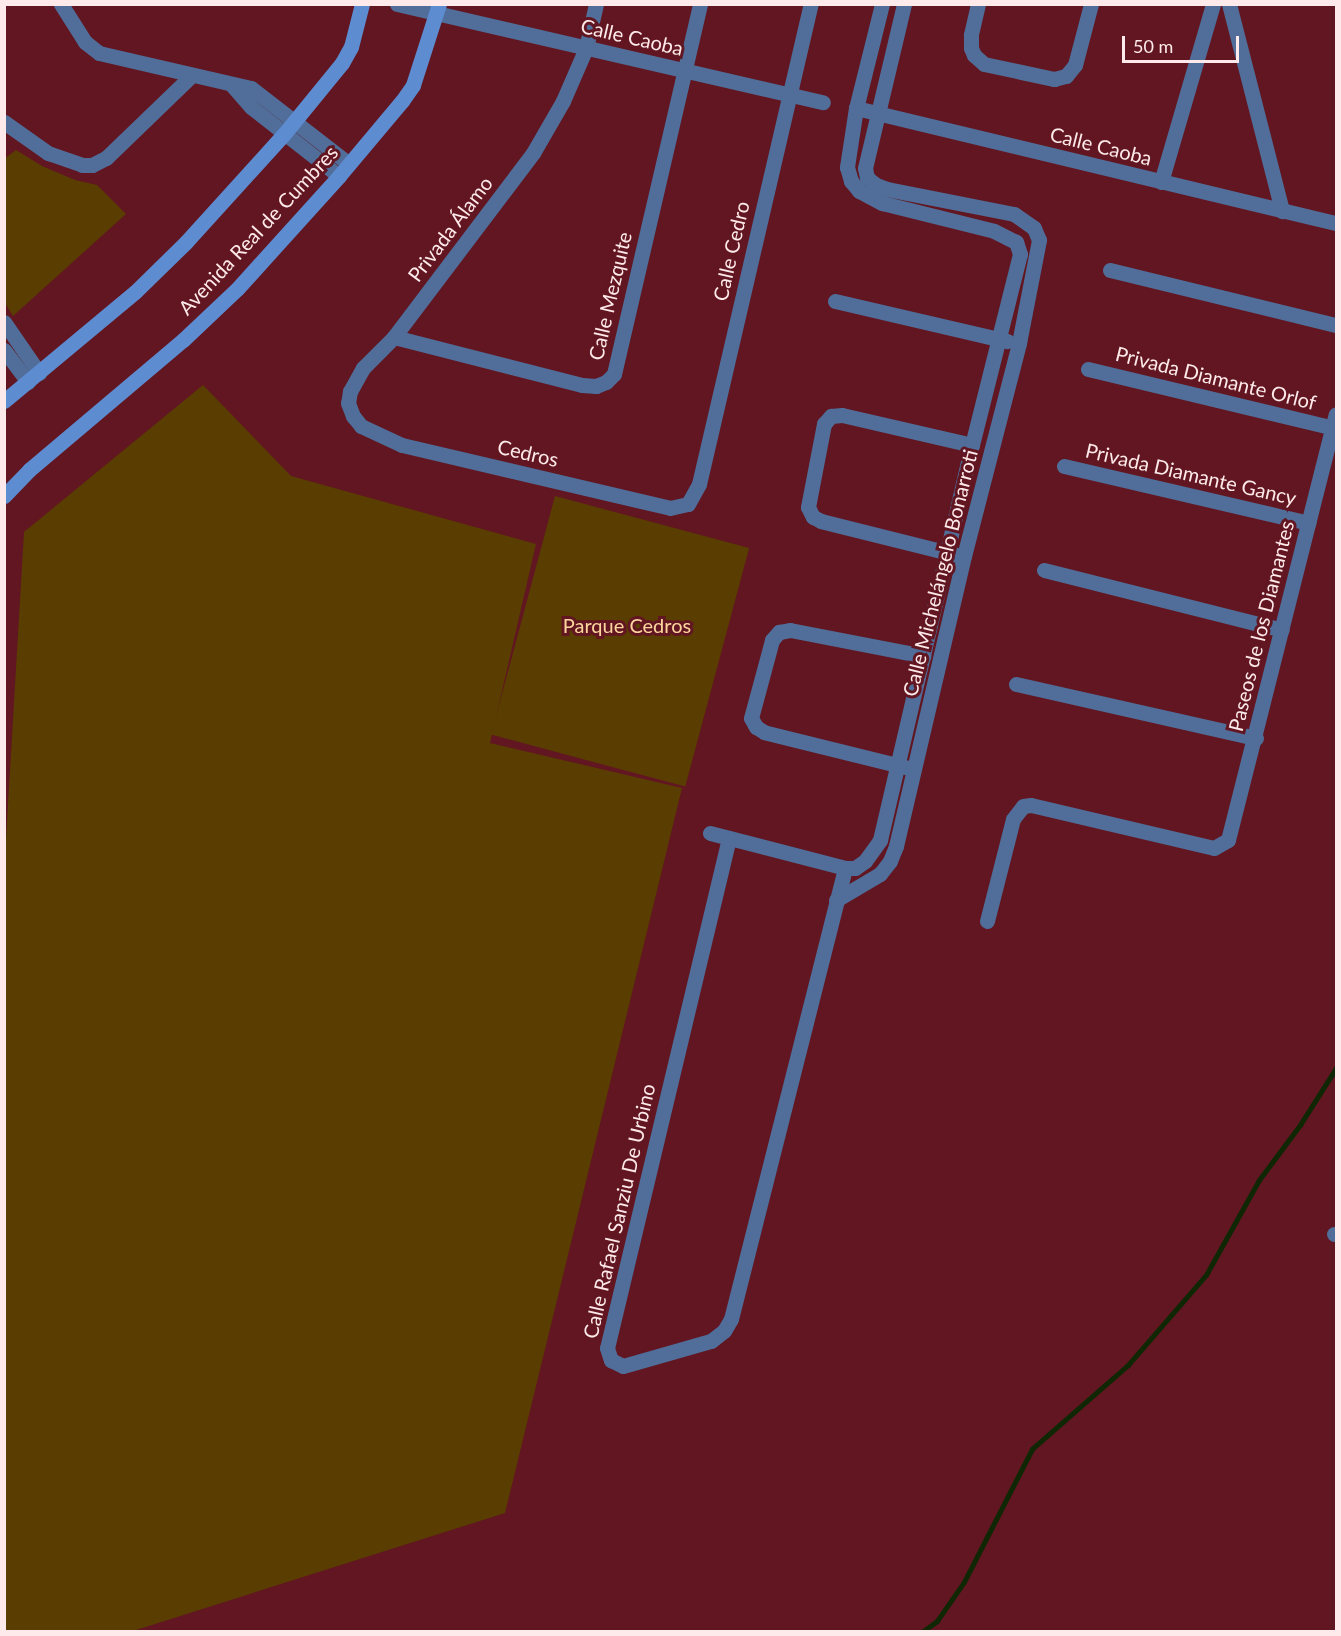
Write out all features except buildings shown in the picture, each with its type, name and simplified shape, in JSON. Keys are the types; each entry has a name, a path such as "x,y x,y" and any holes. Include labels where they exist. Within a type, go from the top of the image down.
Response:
{"street":[{"path":"61,4 85,42 99,53 251,88 295,121 344,170"},
{"path":"4,401 135,292 186,242 284,134 342,63 351,47 362,4"},
{"name":"Calle Caoba","path":"397,4 438,9 586,48 823,102"},
{"name":"Privada Álamo","path":"361,426 353,416 348,403 350,391 363,368 394,337 533,153 563,101 586,48 596,4"},
{"name":"Calle Mezquite","path":"394,337 582,385 596,386 606,382 614,374 700,4"},
{"name":"Calle Cedro","path":"688,504 699,484 811,4"},
{"path":"882,4 856,108 847,167 851,181 859,191 882,203 994,231 1016,242 1034,228 1014,214 887,189 876,185 867,177 865,168 904,4"},
{"path":"978,4 971,35 971,48 974,55 984,64 1054,79 1066,76 1075,65 1091,4"},
{"path":"1161,182 1213,4"},
{"path":"1229,4 1282,211"},
{"name":"Avenida Real de Cumbres","path":"4,496 29,470 183,340 222,304 344,170 413,85 438,9"},
{"path":"4,122 48,153 82,165 92,165 105,158 191,75"},
{"path":"231,84 241,99 284,134 344,170"},
{"name":"Calle Caoba","path":"856,108 1336,223"},
{"path":"851,181 867,177"},
{"name":"Calle Michelángelo Bonarroti","path":"836,900 869,882 890,861 1018,344 1038,253 1039,240 1034,228"},
{"name":"Calle Michelángelo Bonarroti","path":"845,868 855,868 865,861 880,840 972,445 1020,254 1016,242"},
{"path":"1110,270 1336,325"},
{"path":"836,301 1018,344"},
{"path":"4,322 34,377"},
{"path":"4,350 34,377"},
{"name":"Privada Diamante Orlof","path":"1089,369 1335,421"},
{"path":"964,556 813,517 808,507 824,424 831,416 842,415 972,445"},
{"name":"Paseos de los Diamantes","path":"987,921 1013,819 1023,806 1031,805 1214,848 1223,846 1228,840 1256,738 1281,630 1335,421"},
{"name":"Cedros","path":"361,426 402,445 670,508 688,504"},
{"name":"Privada Diamante Gancy","path":"1064,466 1308,523"},
{"path":"1044,570 1281,630"},
{"path":"913,769 764,732 756,727 751,718 772,640 779,632 790,630 924,656"},
{"path":"1016,684 1256,738"},
{"path":"710,833 845,868"},
{"name":"Calle Rafael Sanziu De Urbino","path":"729,838 607,1348 611,1360 623,1366 711,1341 724,1331 731,1319 845,868"}],"green space":[{"path":"16,150 42,166 75,180 97,185 126,214 13,316 5,303 4,159"},
{"path":"203,385 291,476 536,544 490,743 682,788 505,1513 133,1631 5,1631 4,873 24,532"},
{"name":"Parque Cedros","path":"555,496 749,548 685,787 491,735"}],"waterway":[{"path":"922,1632 937,1621 964,1582 1032,1449 1128,1365 1206,1275 1259,1180 1300,1125 1336,1068"}]}
